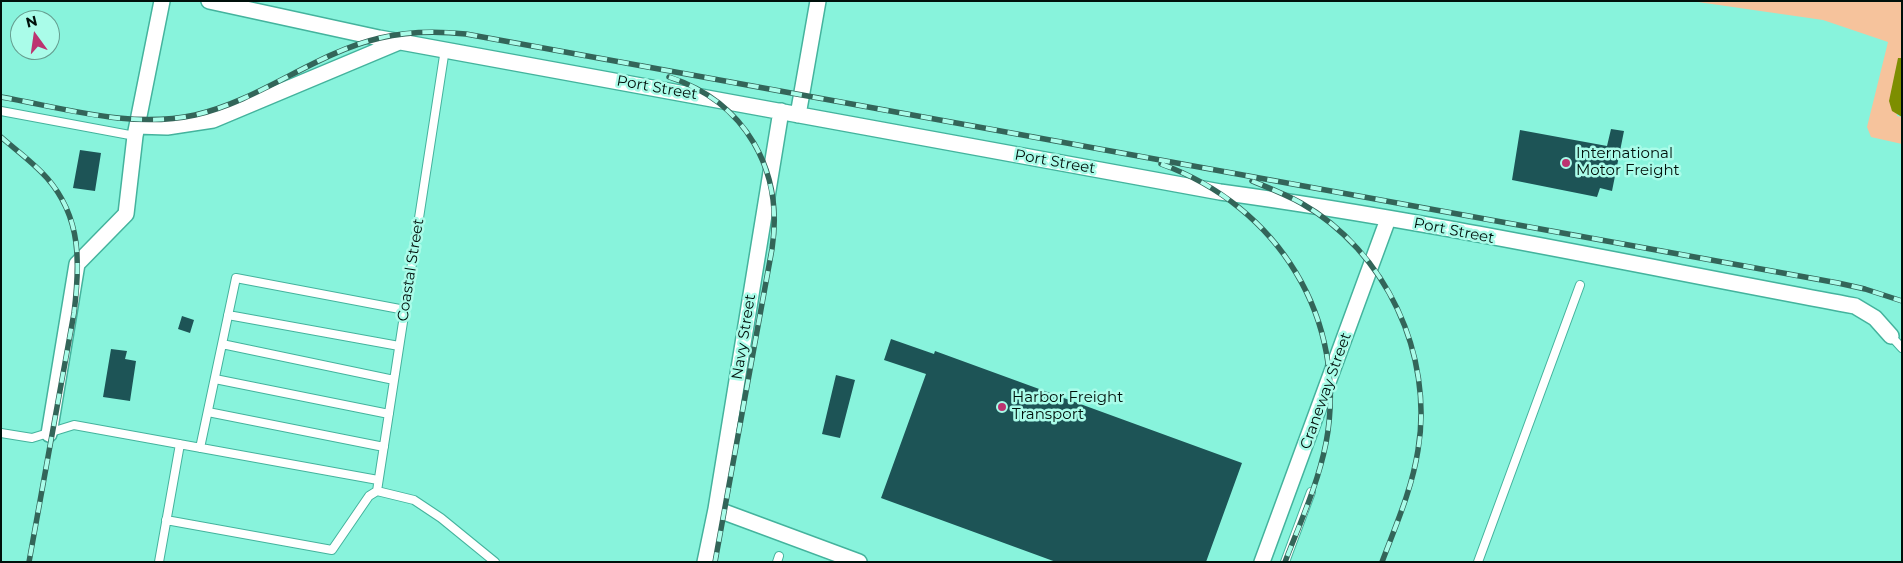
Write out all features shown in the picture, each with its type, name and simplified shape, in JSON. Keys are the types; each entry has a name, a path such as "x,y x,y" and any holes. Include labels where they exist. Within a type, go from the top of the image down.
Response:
{"street":[{"path":"49,434 77,264 126,214 136,131 162,1"},
{"name":"Port Street","path":"209,1 400,42 1220,192 1302,203 1855,306 1875,318 1896,339"},
{"path":"798,115 818,1"},
{"path":"136,131 213,120 256,103 331,68 400,42"},
{"name":"Navy Street","path":"705,562 716,509 781,112"},
{"name":"Craneway Street","path":"1262,562 1388,219"},
{"path":"716,509 859,562"}],"lane":[{"name":"Coastal Street","path":"377,491 445,50"},
{"path":"1,111 136,131"},
{"path":"200,448 236,278 405,310"},
{"path":"1478,562 1580,285"},
{"path":"228,315 399,346"},
{"path":"1896,339 1902,348"},
{"path":"222,344 394,380"},
{"path":"215,379 389,414"},
{"path":"208,412 384,447"},
{"path":"1,433 32,438 74,425 378,480"},
{"path":"159,562 180,444"},
{"path":"166,520 332,550 369,496 377,491 414,500 441,518 496,562"},
{"path":"1285,562 1311,492"}],"shaded area":[{"path":"1691,1 1902,1 1902,58 1899,58 1897,116 1902,117 1902,144 1871,137 1867,127 1888,42 1823,20"},
{"path":"1898,58 1902,58 1902,117 1892,111 1889,101"}],"building":[{"name":"International Motor Freight","path":"1611,129 1624,131 1612,191 1600,188 1597,197 1512,180 1520,130 1607,146"},
{"path":"80,150 101,153 95,191 73,188"},
{"path":"182,316 194,320 190,333 178,329"},
{"name":"Harbor Freight Transport","path":"891,339 934,354 935,351 1242,463 1206,562 1056,562 881,498 926,374 884,360"},
{"path":"111,349 127,351 125,359 136,361 130,401 103,397"},
{"path":"836,375 855,380 840,438 822,434"}],"railway":[{"path":"1,97 98,115 147,120 171,119 195,115 243,99 333,54 380,38 423,32 466,34 1838,283 1865,289 1902,301"},
{"path":"669,77 696,88 719,103 739,122 754,143 765,167 772,193 774,220 772,249 715,562"},
{"path":"1,137 36,167 58,193 73,225 76,242 77,277 74,313 29,562"},
{"path":"1161,164 1203,183 1239,208 1271,238 1296,273 1315,311 1326,353 1330,397 1326,443 1313,488 1285,562"},
{"path":"1252,181 1301,203 1331,223 1357,248 1380,277 1397,309 1410,343 1418,378 1421,414 1418,450 1408,493 1382,562"}],"place":[{"name":"International Motor Freight","path":"1566,163"},
{"name":"Harbor Freight Transport","path":"1002,407"}]}
